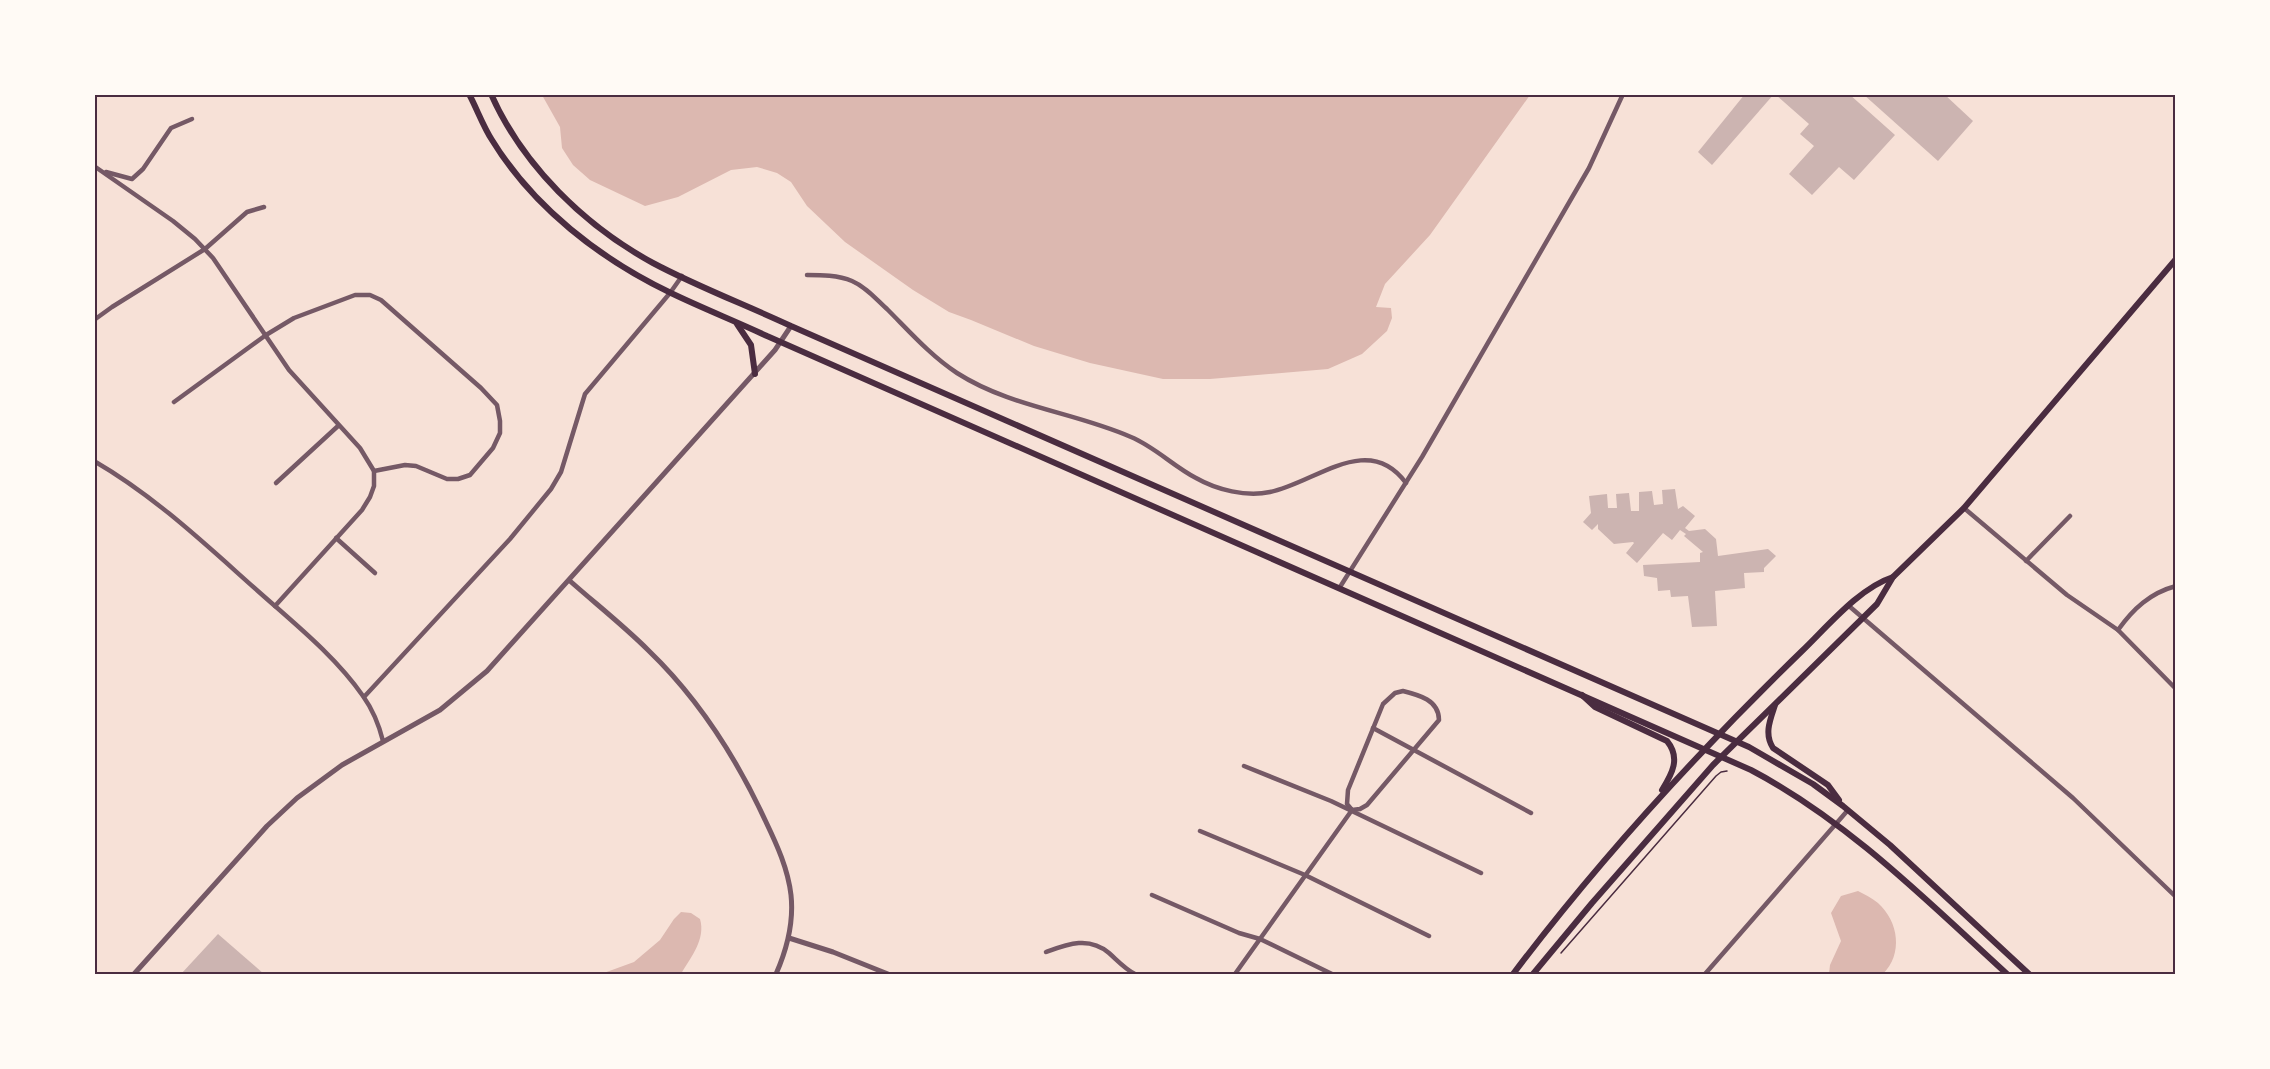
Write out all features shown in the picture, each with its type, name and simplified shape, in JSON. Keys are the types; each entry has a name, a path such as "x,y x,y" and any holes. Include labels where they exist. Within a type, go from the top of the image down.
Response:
{"main road":[{"path":"469,94 491,139 510,166 546,206 572,231 595,248 670,293 1577,691 1773,781 1837,824 1913,889 2007,975"},
{"path":"491,94 511,132 531,159 578,209 612,237 654,263 790,326 1737,742 1795,773 1846,808 1890,845 2029,975"},
{"path":"1533,975 1592,903 1722,756 1877,604 1893,578 1964,508 2175,259"},
{"path":"735,321 751,345 755,374"},
{"path":"1512,975 1566,905 1719,733 1849,606 1874,585 1893,578"},
{"path":"1577,691 1595,707 1661,737 1672,747 1674,770 1654,804"},
{"path":"1775,704 1768,728 1768,739 1773,748 1828,785 1846,808"}],"street":[{"path":"1340,587 1406,483 1589,168 1623,94"},
{"path":"100,171 132,179 143,169 171,128 192,119"},
{"path":"94,168 173,221 205,249 289,370 360,448 375,471 374,486 362,510 275,606"},
{"path":"94,320 205,249 247,212 264,207"},
{"path":"807,275 825,275 851,280 868,291 932,354 957,373 980,386 1016,401 1132,437 1198,480 1222,489 1246,493 1269,493 1343,463 1363,459 1380,462 1391,468 1406,483"},
{"path":"364,698 510,539 551,489 561,472 585,394 682,276"},
{"path":"174,402 266,335 294,318 355,295 370,295 381,300 481,388 496,405 500,421 500,433 493,448 470,475 459,479 447,479 416,466 405,465 375,471"},
{"path":"134,975 286,807 330,772 440,710 470,688 502,656 755,374 781,342 790,326"},
{"path":"276,483 338,426"},
{"path":"94,461 152,498 275,606 337,665 364,698 379,723 383,741"},
{"path":"1964,508 2067,596 2118,630 2175,689"},
{"path":"2026,561 2070,516"},
{"path":"336,537 375,573"},
{"path":"570,581 654,656 710,723 734,759 755,797 787,874 792,917 789,938 776,975"},
{"path":"2118,630 2142,603 2157,593 2175,586"},
{"path":"1849,606 2073,798 2175,897"},
{"path":"1234,975 1352,810 1367,806 1435,726 1439,712 1430,700 1403,691 1388,698 1383,704 1348,790 1347,804 1352,810"},
{"path":"1373,728 1531,813"},
{"path":"1244,766 1352,810 1481,873"},
{"path":"1705,975 1837,824 1846,808"},
{"path":"1200,831 1305,875 1429,936"},
{"path":"1152,895 1239,933 1260,939 1332,975"},
{"path":"789,938 833,952 888,975"},
{"path":"1046,952 1078,942 1089,943 1107,951 1135,975"}],"path":[{"path":"1556,959 1716,776 1727,771"}],"shaded area":[{"path":"542,95 1530,95 1430,235 1385,284 1376,307 1391,308 1392,318 1387,331 1362,354 1328,369 1210,379 1163,379 1090,363 1034,346 949,312 913,290 845,242 807,206 791,182 777,173 757,167 731,170 678,197 645,206 590,180 573,165 562,148 560,127"},
{"path":"1858,891 1878,903 1890,919 1896,938 1894,957 1883,974 1829,974 1830,965 1841,941 1831,913 1841,896"},
{"path":"681,912 691,913 700,919 701,934 681,974 601,974 634,962 660,940"}],"building":[{"path":"1745,94 1774,94 1712,165 1698,152"},
{"path":"1775,94 1849,94 1895,135 1854,180 1839,167 1812,195 1789,174 1814,146 1800,134 1809,124"},
{"path":"1863,94 1944,94 1973,121 1938,161"},
{"path":"1675,489 1678,509 1683,506 1695,516 1685,528 1689,531 1705,529 1716,539 1718,556 1768,549 1776,556 1764,568 1764,572 1744,573 1745,588 1715,591 1717,626 1692,627 1688,596 1671,597 1670,590 1658,591 1657,578 1644,576 1643,565 1700,562 1700,553 1703,552 1684,536 1686,534 1680,530 1672,540 1663,533 1637,563 1626,553 1633,542 1614,544 1598,529 1598,524 1592,530 1583,522 1591,513 1589,496 1607,494 1608,508 1617,508 1616,494 1629,493 1631,511 1639,511 1639,492 1652,491 1654,505 1663,504 1662,490"},
{"path":"218,934 264,974 181,974"}]}
